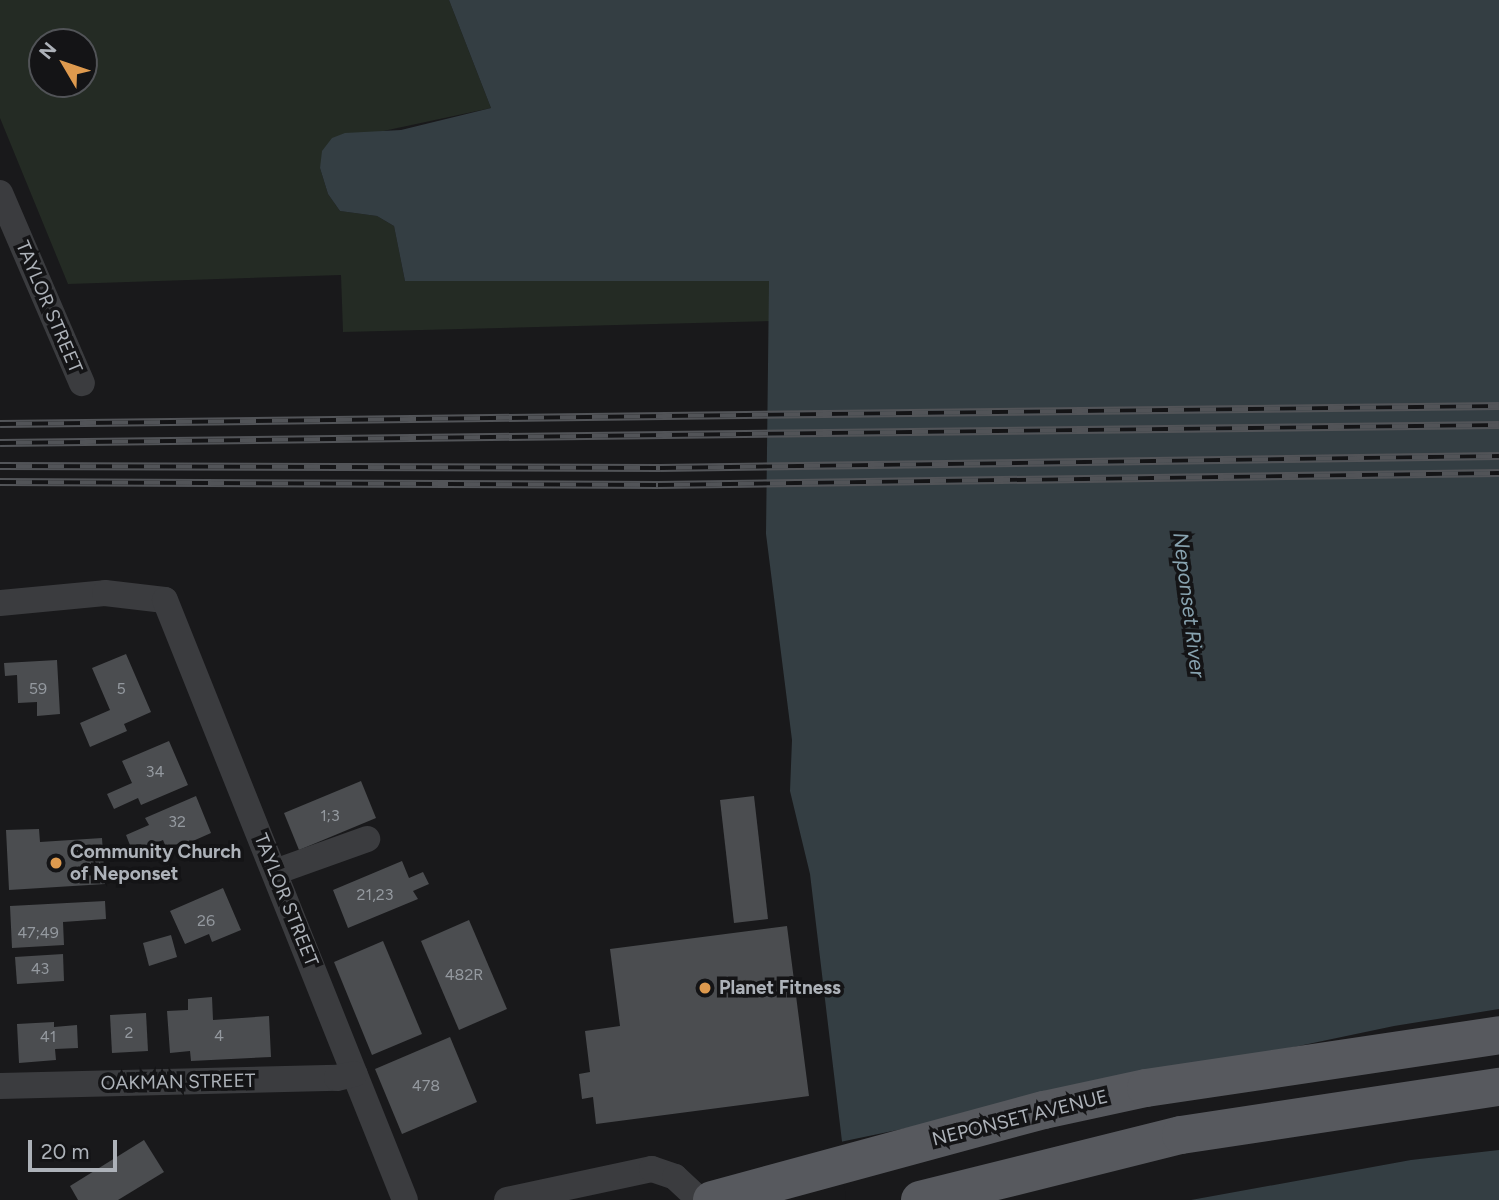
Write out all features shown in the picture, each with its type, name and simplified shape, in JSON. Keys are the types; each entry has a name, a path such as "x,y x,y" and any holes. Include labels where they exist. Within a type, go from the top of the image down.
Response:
{"main road":[{"name":"NEPONSET AVENUE","path":"712,1200 1044,1110 1198,1077 1333,1056 1499,1035"},
{"path":"920,1200 1127,1147 1342,1110 1499,1087"}],"street":[{"name":"TAYLOR STREET","path":"0,192 82,383"},
{"name":"TAYLOR STREET","path":"0,603 105,593 165,600 405,1200"},
{"path":"275,872 367,839"},
{"name":"OAKMAN STREET","path":"0,1086 337,1079 355,1074"},
{"path":"507,1200 652,1169 681,1182 700,1200"}],"shaded area":[{"path":"0,0 449,0 491,108 374,133 320,168 328,194 340,211 377,216 394,226 405,281 769,281 774,321 343,332 341,275 68,284 0,118"}],"water":[{"name":"Neponset River","path":"449,0 1499,0 1499,1200 849,1200 810,874 790,791 792,740 766,534 769,281 405,281 394,226 377,216 340,211 328,194 320,168 322,151 332,138 345,133 401,130 491,108"}],"pier":[{"path":"1499,1009 1499,1150 1411,1160 1191,1200 846,1200 840,1142 1394,1026"}],"building":[{"path":"126,654 151,712 124,724 127,731 90,747 80,723 110,710 92,668"},
{"path":"57,660 60,714 37,716 37,702 18,703 17,675 5,676 4,663"},
{"path":"169,741 188,785 141,805 138,798 114,809 107,794 132,783 122,761"},
{"path":"361,781 376,818 299,850 284,813"},
{"path":"196,796 211,833 168,852 163,840 133,853 126,835 149,825 145,818"},
{"path":"754,796 768,919 734,923 720,800"},
{"name":"Community Church of Neponset","path":"39,829 40,842 102,838 105,884 9,890 6,830"},
{"path":"402,861 409,878 423,872 429,884 413,891 418,899 348,928 333,890"},
{"path":"223,888 241,930 212,942 209,934 185,944 170,911"},
{"path":"105,901 106,919 63,922 64,945 12,948 10,906"},
{"path":"469,920 507,1009 459,1030 421,941"},
{"name":"Planet Fitness","path":"787,926 809,1096 596,1124 593,1097 582,1099 579,1074 590,1072 585,1031 620,1026 610,949"},
{"path":"171,935 177,957 149,966 143,943"},
{"path":"383,941 422,1034 372,1055 334,962"},
{"path":"63,954 64,981 17,984 15,957"},
{"path":"212,997 213,1020 269,1016 271,1057 191,1061 190,1051 170,1053 167,1011 188,1010 188,999"},
{"path":"146,1013 148,1051 112,1053 110,1015"},
{"path":"54,1022 54,1027 77,1025 78,1048 55,1049 56,1060 19,1063 17,1024"},
{"path":"450,1037 477,1102 402,1134 375,1069"},
{"path":"144,1140 164,1172 118,1200 78,1200 70,1186"}],"railway":[{"path":"0,424 1499,406"},
{"path":"0,443 1499,425"},
{"path":"0,466 660,468 1499,456"},
{"path":"0,482 658,485 1499,473"}],"place":[{"name":"Community Church of Neponset","path":"56,863"},
{"name":"Planet Fitness","path":"705,988"}]}
